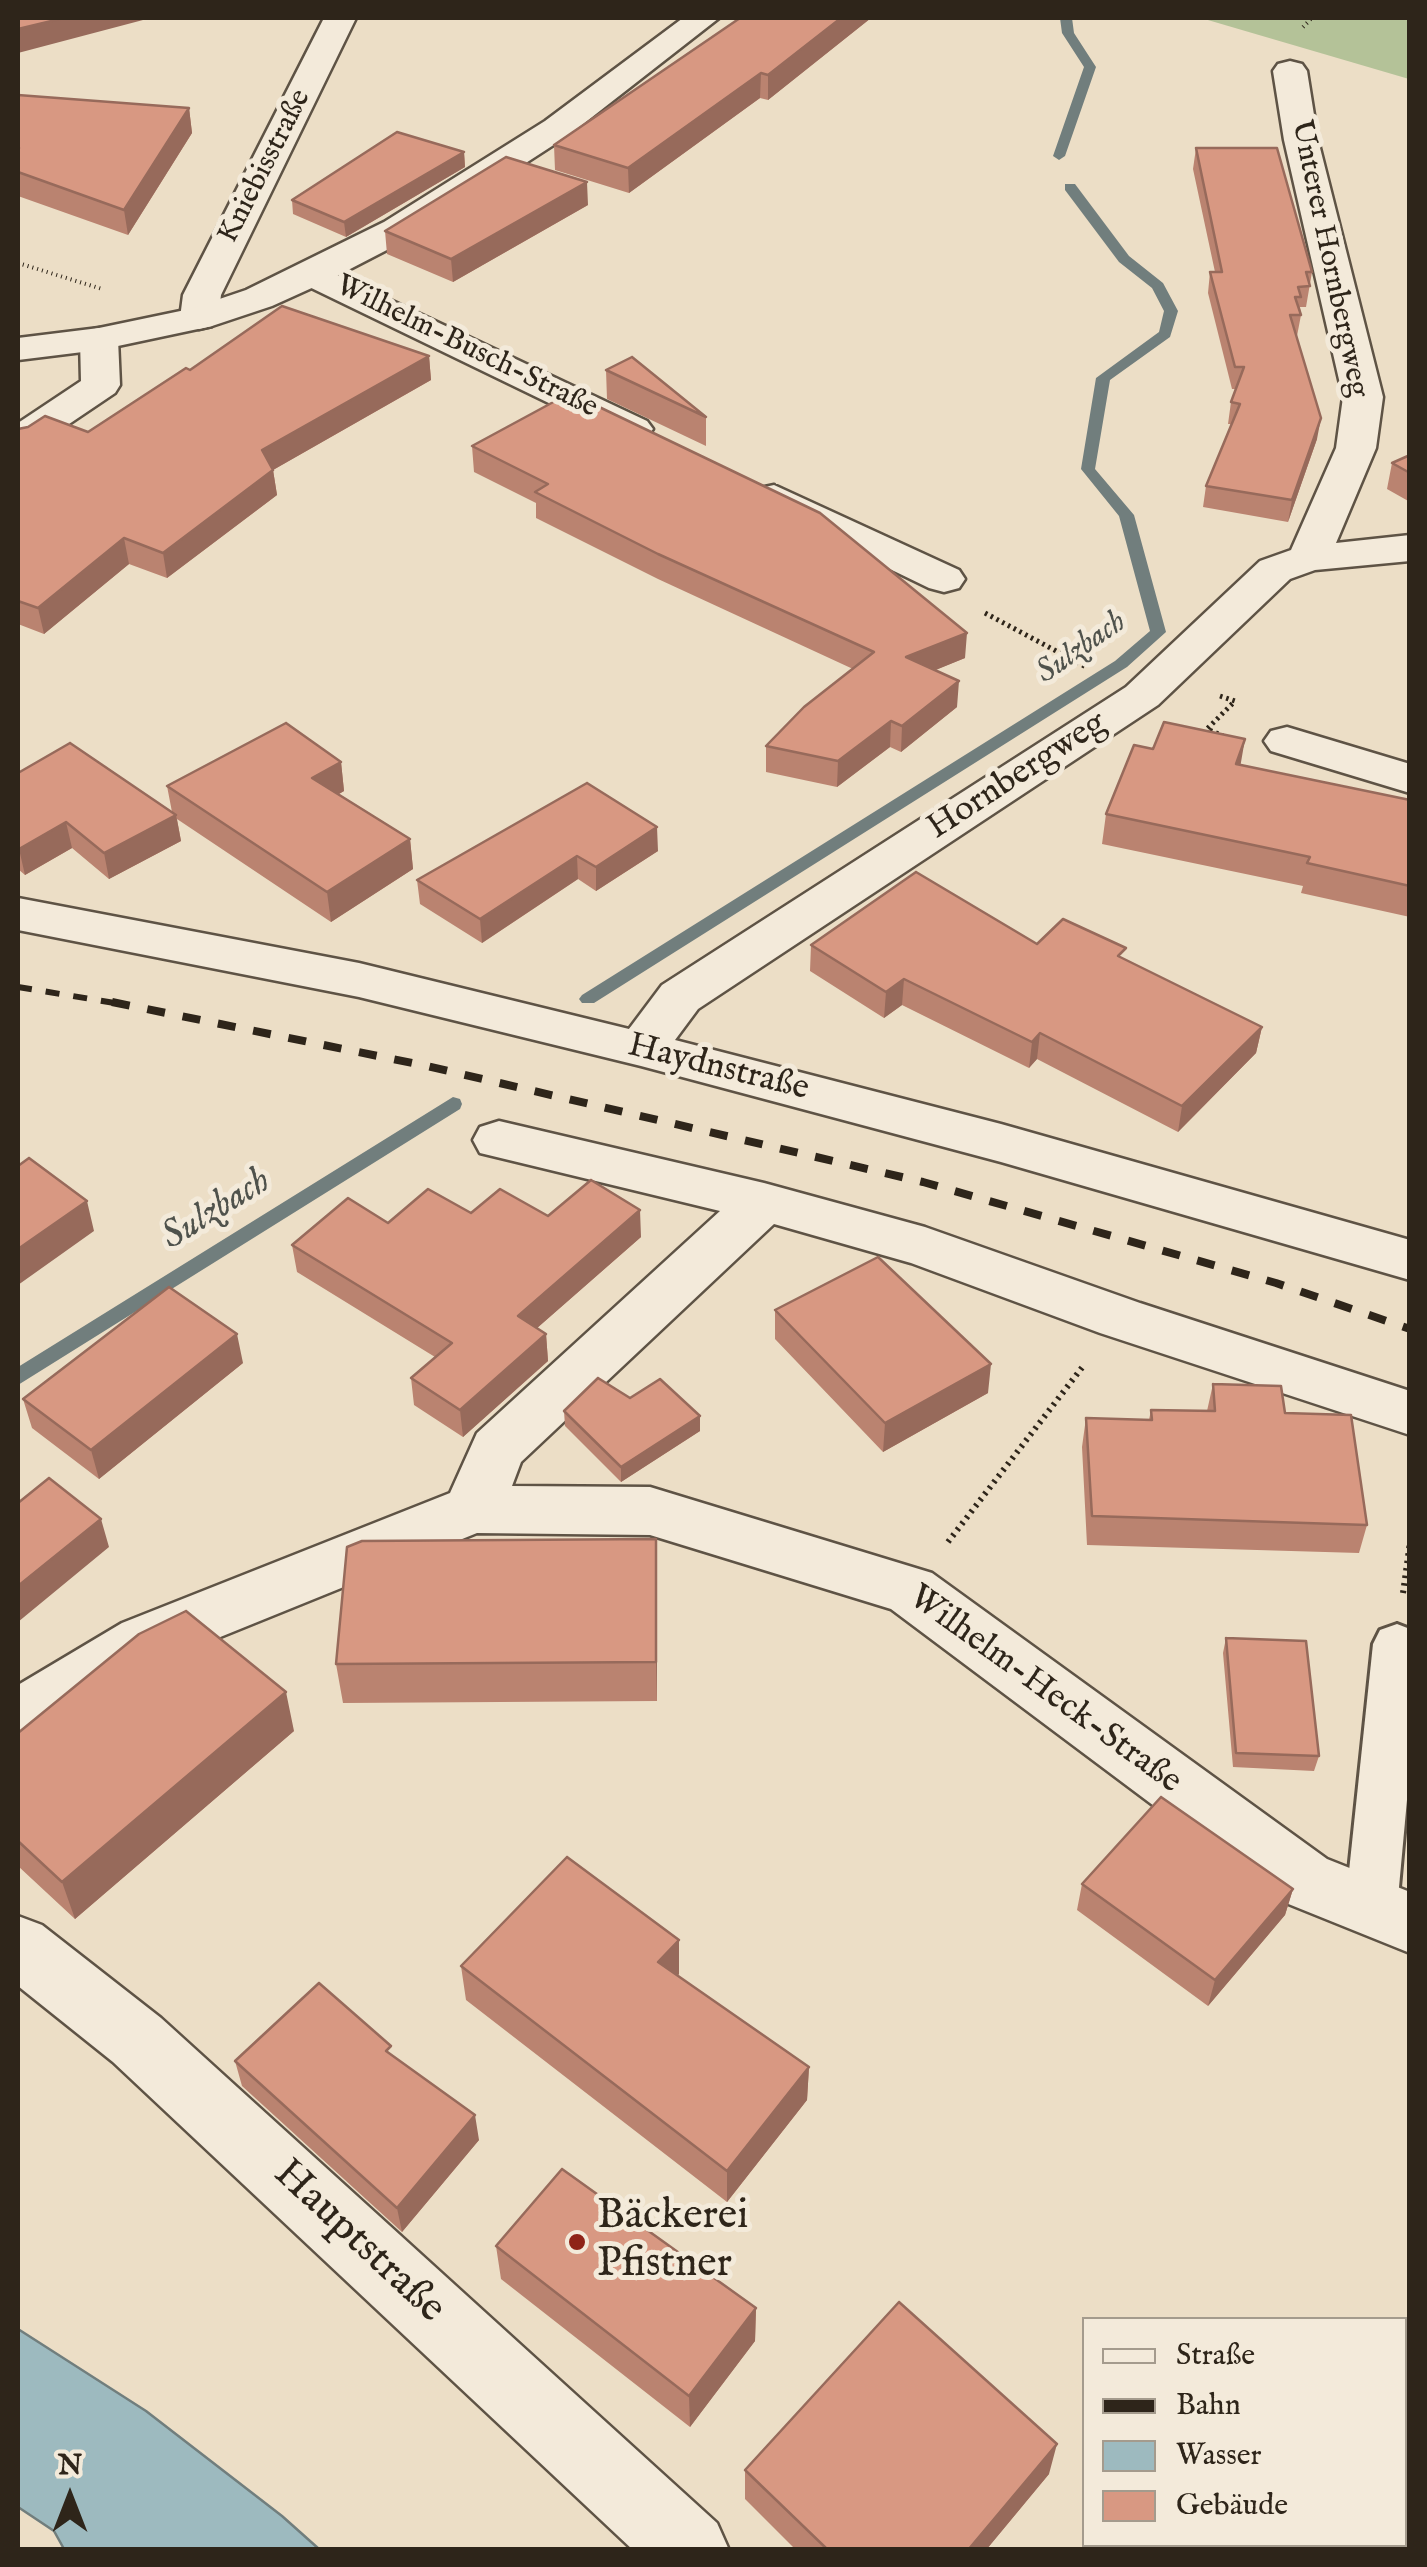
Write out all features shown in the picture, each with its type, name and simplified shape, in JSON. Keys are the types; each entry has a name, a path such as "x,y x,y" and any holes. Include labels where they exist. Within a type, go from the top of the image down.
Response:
{"street":[{"name":"Kniebisstraße","path":"198,318 202,295 340,18"},
{"path":"18,349 99,339 198,318 260,298 312,274 397,230 557,128 703,18"},
{"name":"Unterer Hornbergweg","path":"1290,70 1301,140 1363,397 1356,448 1308,558"},
{"name":"Wilhelm-Busch-Straße","path":"312,274 663,444"},
{"path":"18,441 101,385 99,339"},
{"path":"733,477 944,579"},
{"name":"Hornbergweg","path":"641,1049 680,996 1142,696 1275,570 1308,558 1410,548"},
{"path":"1287,741 1410,779"},
{"name":"Haydnstraße","path":"18,914 360,980 641,1049 1000,1143 1410,1260"},
{"path":"499,1140 764,1202 925,1247 1120,1318 1410,1413"},
{"path":"473,1509 497,1449 764,1202"},
{"name":"Wilhelm-Heck-Straße","path":"18,1717 144,1641 473,1509 650,1511 911,1590 1304,1880 1390,1916"},
{"name":"Hauptstraße","path":"18,1946 137,2040 690,2550"}],"lane":[{"path":"1390,1916 1397,1644"}],"path":[{"path":"981,611 1052,649"},
{"path":"911,1590 1120,1318"}],"green space":[{"path":"1201,18 1409,18 1409,79"}],"water":[{"path":"18,2329 146,2411 319,2549 64,2549 54,2531 18,2507"}],"building":[{"path":"18,18 64,18 18,29"},
{"path":"740,18 841,18 768,75 761,73 628,168 554,145"},
{"path":"18,95 189,108 124,210 18,172"},
{"path":"397,132 464,152 344,222 292,200"},
{"path":"1196,148 1277,148 1312,272 1306,272 1310,286 1298,287 1301,297 1295,297 1301,315 1290,315 1321,418 1292,500 1206,486 1240,404 1231,402 1244,367 1235,367 1210,272 1222,272"},
{"path":"506,157 587,182 451,259 385,231"},
{"path":"282,306 429,356 262,450 273,470 163,553 124,538 38,608 18,601 18,429 45,416 88,432 186,368 190,370"},
{"path":"632,357 706,417 606,370"},
{"path":"570,393 820,513 967,633 906,657 959,681 902,726 891,721 838,761 766,746 804,707 874,652 658,554 535,492 548,484 472,446"},
{"path":"1410,455 1410,473 1392,463"},
{"path":"1164,722 1245,739 1236,764 1410,800 1410,886 1307,863 1310,857 1106,814 1134,745 1153,749"},
{"path":"286,723 341,762 312,778 410,839 327,892 167,786"},
{"path":"70,743 176,815 104,853 66,822 19,849 18,773"},
{"path":"587,783 657,827 596,867 577,856 480,919 417,880"},
{"path":"916,872 1037,944 1063,919 1126,948 1118,956 1262,1027 1182,1106 1040,1033 1032,1042 904,979 886,992 811,945"},
{"path":"29,1158 87,1201 18,1249 18,1166"},
{"path":"591,1180 640,1210 518,1316 546,1334 460,1410 411,1378 452,1343 292,1245 348,1198 388,1223 428,1189 471,1213 500,1189 548,1216"},
{"path":"878,1257 991,1364 885,1423 775,1310"},
{"path":"169,1287 237,1334 91,1450 23,1399"},
{"path":"598,1378 630,1398 660,1379 700,1416 621,1467 564,1411"},
{"path":"1213,1384 1281,1386 1285,1413 1351,1415 1367,1525 1092,1516 1086,1418 1152,1420 1151,1410 1215,1411"},
{"path":"49,1478 101,1519 18,1586 18,1503"},
{"path":"656,1539 656,1662 336,1664 347,1547 362,1541"},
{"path":"186,1611 286,1692 62,1882 18,1841 18,1733 139,1634"},
{"path":"1226,1638 1306,1641 1319,1756 1236,1753"},
{"path":"1161,1797 1293,1889 1215,1980 1082,1884"},
{"path":"567,1857 679,1940 658,1962 809,2067 727,2171 461,1966"},
{"path":"319,1983 391,2046 386,2051 475,2115 397,2208 235,2061"},
{"path":"562,2169 756,2308 689,2396 496,2246"},
{"path":"899,2302 1057,2444 968,2550 828,2550 745,2470"},
{"path":"1407,2532 1410,2535 1410,2550 1196,2550 1407,2547"}],"waterway":[{"name":"Sulzbach","path":"1059,156 1090,67 1068,33 1066,18"},
{"name":"Sulzbach","path":"588,999 1121,664 1158,632 1126,515 1088,469 1103,378 1165,334 1171,311 1158,286 1124,259 1070,187"},
{"name":"Sulzbach","path":"18,1377 453,1104"}],"railway":[{"path":"18,987 126,1005"},
{"path":"112,1002 126,1005"},
{"path":"126,1005 427,1066 923,1182 1276,1283 1410,1329"}],"place":[{"name":"Bäckerei Pfistner","path":"577,2242"}]}
